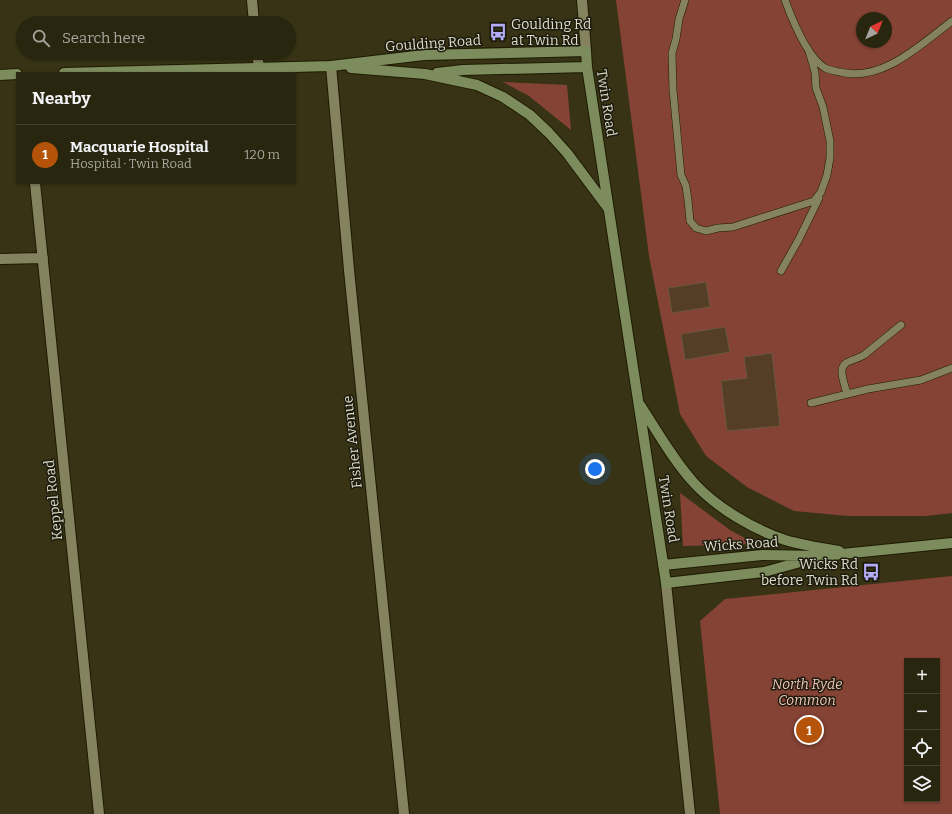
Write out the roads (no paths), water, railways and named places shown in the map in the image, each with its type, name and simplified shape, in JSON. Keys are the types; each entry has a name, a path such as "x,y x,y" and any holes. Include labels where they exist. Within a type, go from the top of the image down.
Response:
{"main road":[{"name":"Goulding Road","path":"103,72 331,66 424,55 586,51"},
{"name":"Twin Road","path":"586,51 587,67 666,582"},
{"name":"Goulding Road","path":"331,66 425,74 477,84 530,115"},
{"path":"425,74 463,70 587,67"},
{"path":"0,74 16,74"},
{"name":"Twin Road","path":"530,115 567,153 609,210"},
{"path":"638,402 675,459 694,483 711,500 729,512 771,535 786,540 850,553"},
{"name":"Wicks Road","path":"663,565 762,555 822,556 952,543"},
{"name":"Wicks Road","path":"666,582 764,572 822,556"}],"street":[{"path":"252,0 253,16"},
{"name":"Twin Road","path":"582,0 586,51"},
{"path":"258,60 259,68"},
{"name":"Fisher Avenue","path":"331,66 349,270 404,814"},
{"name":"Keppel Road","path":"35,184 99,814"},
{"path":"0,259 43,258"},
{"name":"Twin Road","path":"666,582 690,814"}],"lane":[{"path":"685,0 679,19 672,53 672,68 679,160 681,175 686,186 690,221 696,228 706,231 718,228 733,227 814,201 821,192"},
{"path":"785,0 800,36 809,51 825,68 850,75 866,74 886,67 919,46 952,21"},
{"path":"781,271 799,239 821,192 830,158 830,141 824,108 816,88 815,72 809,51"},
{"path":"847,394 841,373 841,368 844,364 864,355 901,325"},
{"path":"811,403 868,389 920,380 952,368"}],"place":[{"name":"Goulding Rd at Twin Rd","path":"498,32"},
{"name":"Wicks Rd before Twin Rd","path":"871,572"},
{"name":"Macquarie Hospital","path":"809,730"}],"park label":[{"name":"North Ryde Common","path":"807,692"}]}
